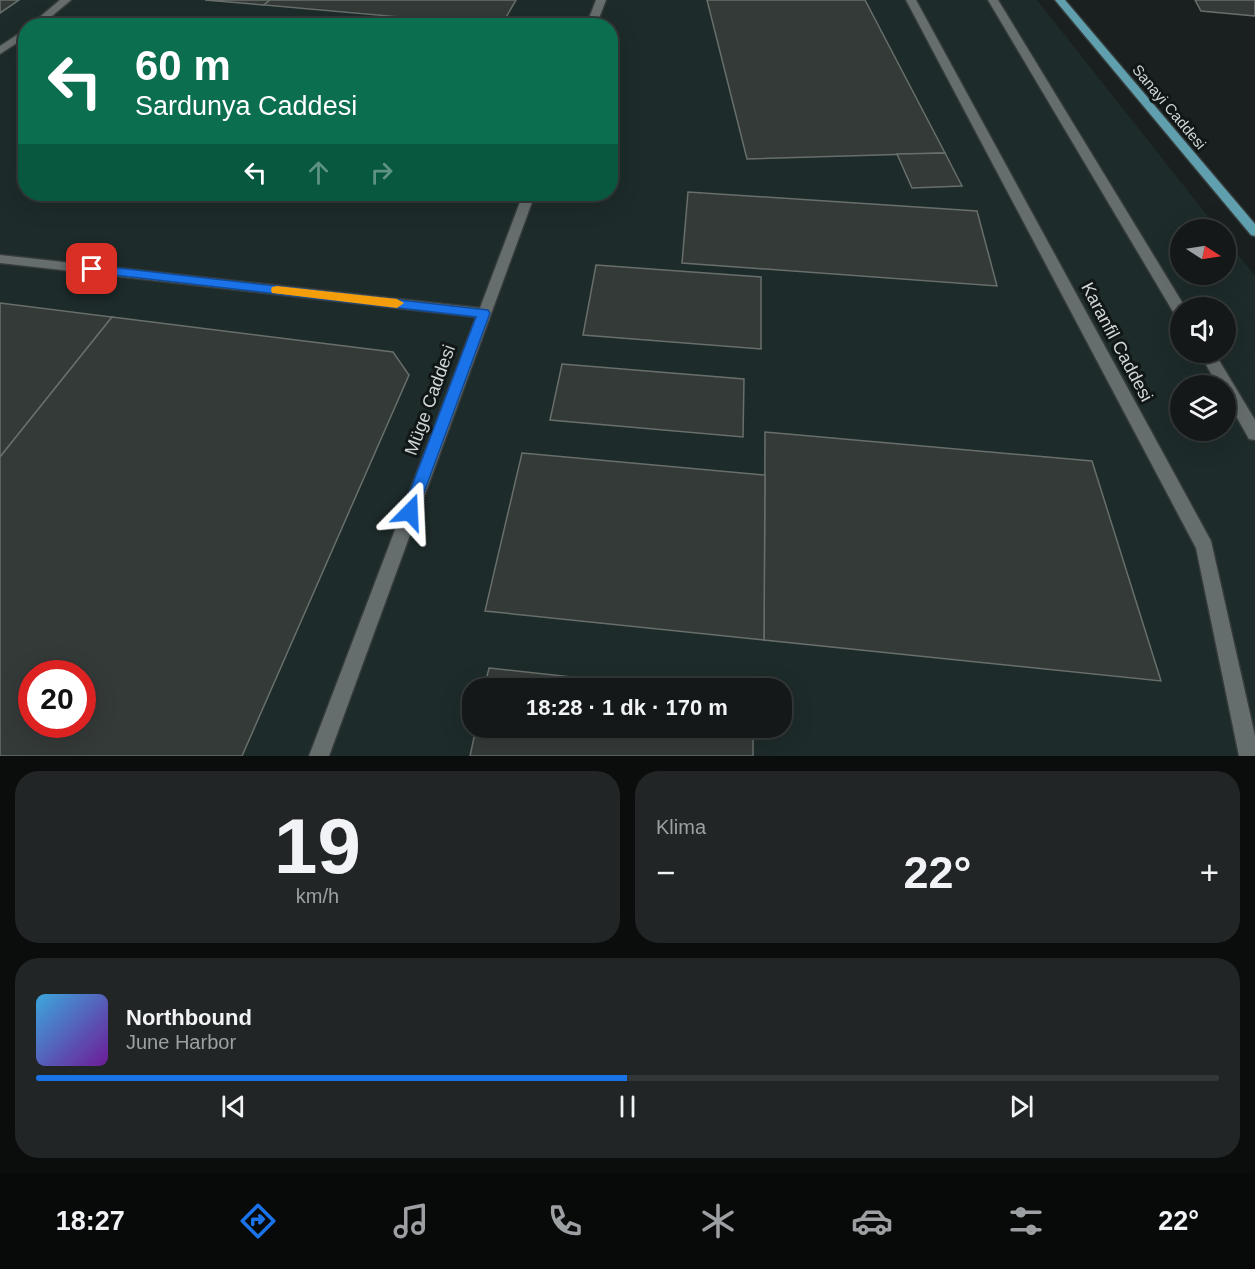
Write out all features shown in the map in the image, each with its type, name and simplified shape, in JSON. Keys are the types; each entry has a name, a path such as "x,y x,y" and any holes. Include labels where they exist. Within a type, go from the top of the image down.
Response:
{"main road":[{"name":"Sanayi Caddesi","path":"1060,0 1255,232"}],"lane":[{"path":"43,18 66,0"},
{"path":"594,18 601,0"},
{"name":"Karanfil Caddesi","path":"911,0 1205,546 1249,756"},
{"path":"993,0 1172,297"},
{"path":"0,51 18,38"},
{"name":"Müge Caddesi","path":"319,756 526,201"},
{"path":"0,259 484,313"},
{"path":"1213,363 1255,434"}],"shaded area":[{"path":"0,0 1037,0 1210,219 1170,219 1170,285 1236,285 1236,252 1255,276 1255,756 0,756"}],"building":[{"path":"0,0 19,0 0,13"},
{"path":"205,0 270,0 264,5"},
{"path":"270,0 516,0 506,18 411,18 264,5"},
{"path":"707,0 865,0 945,153 747,159"},
{"path":"1195,0 1255,0 1255,16 1201,11"},
{"path":"945,153 962,186 912,188 897,154"},
{"path":"688,192 977,211 997,286 682,263"},
{"path":"596,265 761,277 761,349 583,335"},
{"path":"0,303 112,317 0,457"},
{"path":"112,317 393,352 409,375 242,756 0,756 0,457"},
{"path":"562,364 744,379 743,437 550,420"},
{"path":"765,432 1092,461 1161,681 764,640"},
{"path":"522,453 765,475 764,640 485,611"},
{"path":"489,668 580,678 486,678"},
{"path":"474,738 753,738 753,756 470,756"}],"slow traffic":[{"path":"277,290 397,303"}],"route":[{"path":"92,269 484,313 410,512"}]}
